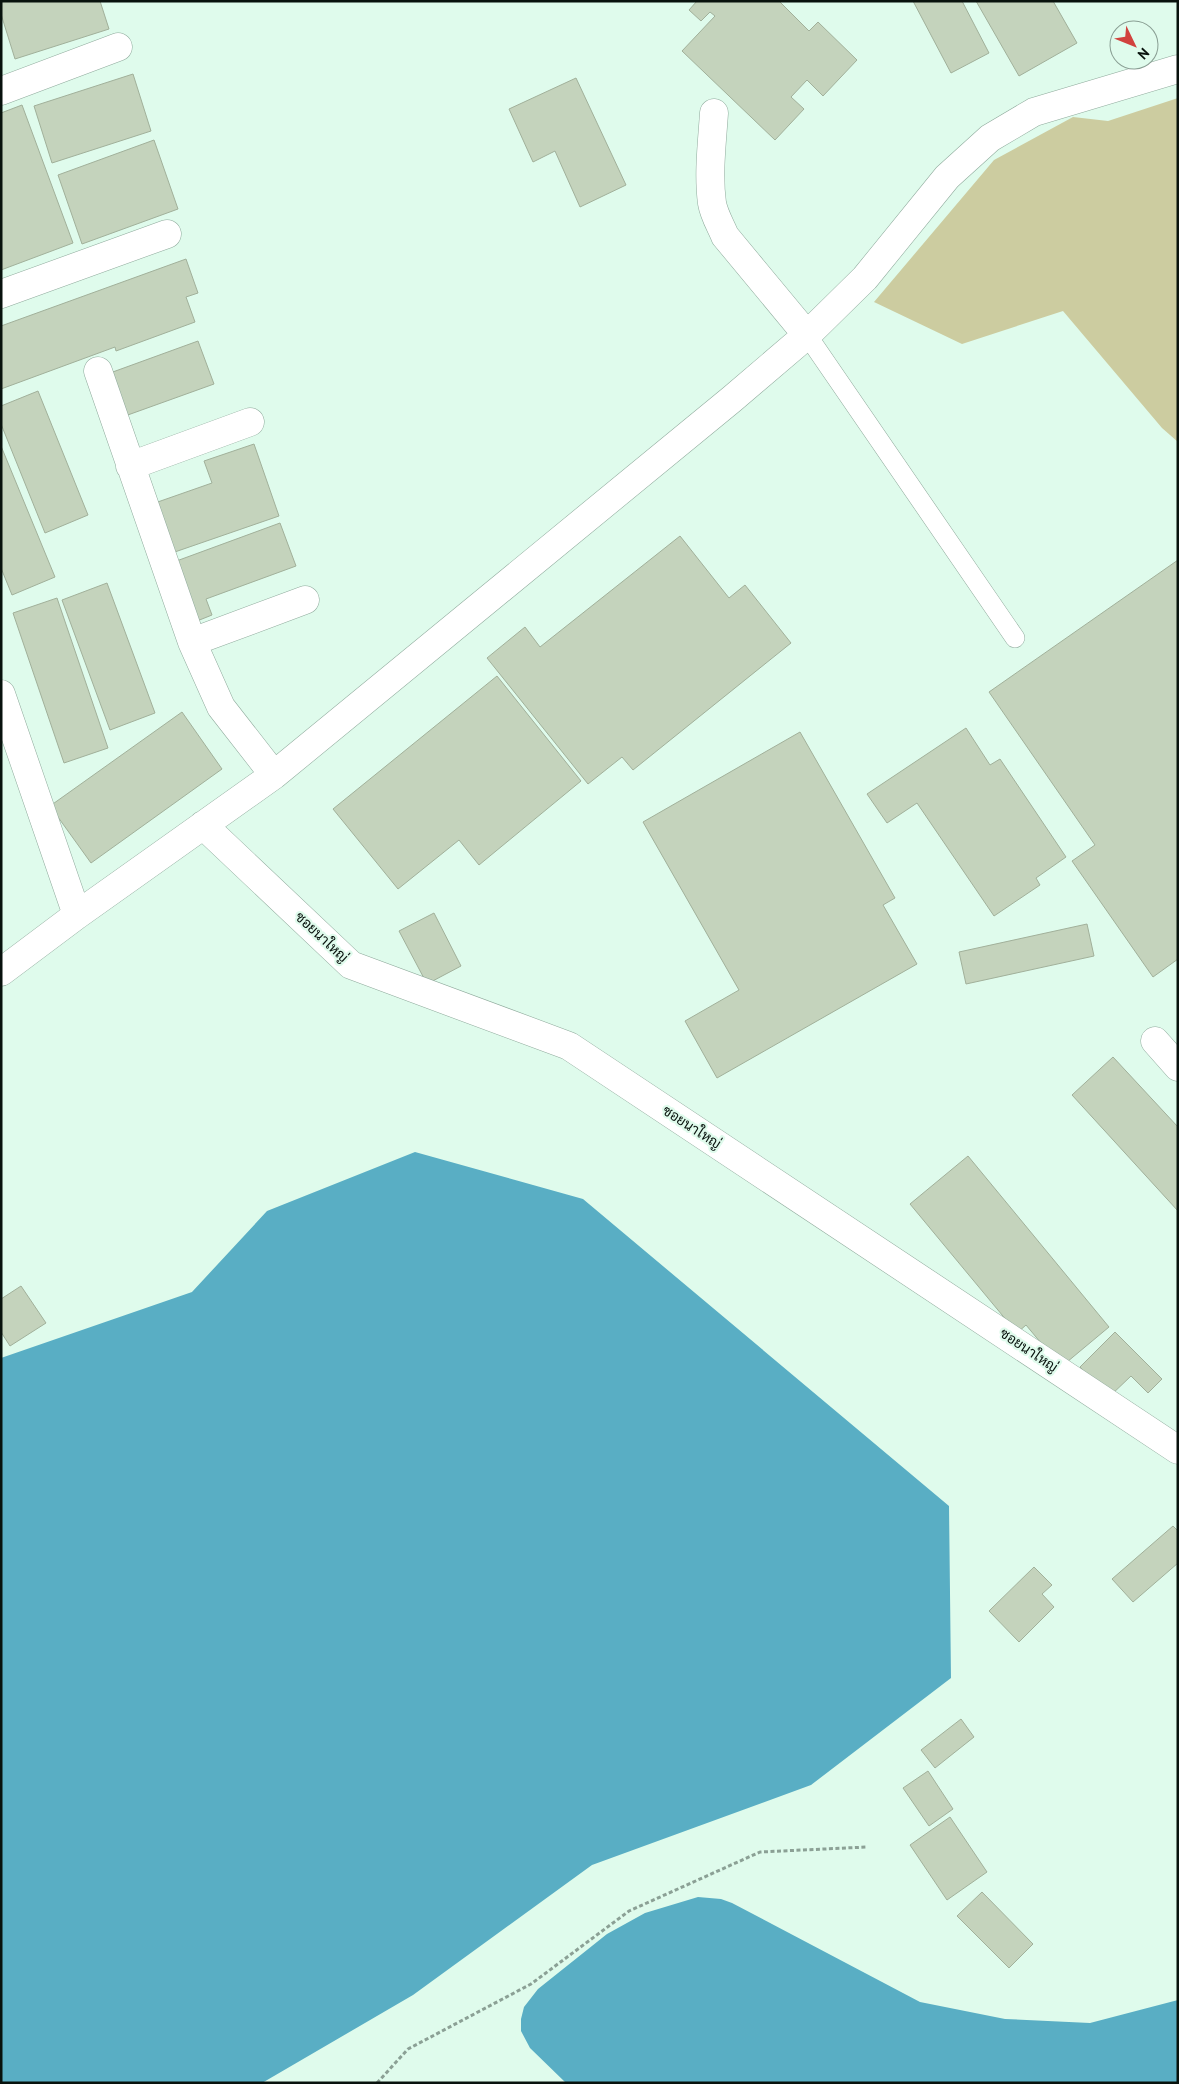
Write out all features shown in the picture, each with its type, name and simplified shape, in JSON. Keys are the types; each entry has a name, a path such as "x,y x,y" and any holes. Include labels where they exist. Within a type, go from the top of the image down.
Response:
{"street":[{"path":"1,91 118,46"},
{"path":"1,972 203,824 274,775 732,399 807,335 865,278 948,177 990,138 1034,112 1178,69"},
{"path":"714,113 711,179 712,205 718,220 726,236 807,335"},
{"path":"1,294 167,234"},
{"path":"98,371 192,642 221,707 274,775"},
{"path":"130,466 250,422"},
{"path":"192,642 305,600"},
{"path":"1,694 77,915"},
{"name":"ซอยนาใหญ่","path":"203,824 351,965 568,1046 1178,1450"},
{"path":"1155,1041 1178,1067"}],"lane":[{"path":"807,335 1015,638"}],"path":[{"path":"376,2083 408,2049 531,1984 629,1911 760,1852 867,1847"}],"green space":[{"path":"1178,98 1178,442 1162,428 1063,311 962,344 874,302 994,160 1073,117 1108,121"}],"water":[{"path":"415,1152 583,1199 949,1506 951,1678 811,1785 592,1865 413,1995 262,2083 1,2083 1,1358 192,1292 267,1211"},
{"path":"698,1897 721,1899 732,1903 920,2002 1005,2019 1090,2023 1178,2000 1178,2083 566,2083 530,2048 521,2031 524,2007 538,1989 607,1934 645,1913"}],"building":[{"path":"1,1 100,1 109,29 15,59 1,14"},
{"path":"697,1 779,1 809,31 818,22 857,60 823,96 807,80 791,97 804,109 775,140 682,51 715,16 710,12 701,21 689,10"},
{"path":"913,1 962,1 989,53 951,73"},
{"path":"976,1 1053,1 1077,43 1019,76"},
{"path":"133,74 151,131 52,163 34,106"},
{"path":"576,78 626,185 580,207 555,151 533,162 509,109"},
{"path":"22,105 73,243 1,270 1,113"},
{"path":"154,140 178,209 82,244 58,175"},
{"path":"186,259 198,293 186,297 195,322 116,351 115,347 1,389 1,326"},
{"path":"198,341 214,384 125,416 110,373"},
{"path":"38,391 88,515 45,533 1,424 1,406"},
{"path":"254,444 279,516 169,554 152,504 212,483 204,461"},
{"path":"1,446 55,577 12,595 1,568"},
{"path":"280,523 296,566 206,599 212,615 192,623 171,563"},
{"path":"680,536 729,598 745,585 791,643 633,770 622,757 588,784 487,658 525,627 540,647"},
{"path":"1178,560 1178,959 1153,977 1072,861 1095,845 989,692"},
{"path":"107,583 155,713 110,730 62,600"},
{"path":"57,598 108,748 64,763 13,613"},
{"path":"497,676 581,781 479,865 459,840 398,889 333,809"},
{"path":"182,712 222,769 91,863 50,806"},
{"path":"966,728 990,765 1000,759 1066,857 1036,878 1040,885 994,916 917,803 887,823 867,794"},
{"path":"800,732 895,898 883,905 917,964 717,1078 685,1021 739,990 643,822"},
{"path":"434,913 461,966 427,984 399,931"},
{"path":"1087,924 1094,956 966,984 959,952"},
{"path":"1113,1057 1178,1127 1178,1211 1072,1095"},
{"path":"968,1156 1109,1327 1061,1367 1026,1325 1017,1333 910,1204"},
{"path":"21,1286 46,1323 10,1346 1,1332 1,1299"},
{"path":"1115,1332 1162,1379 1148,1393 1131,1376 1109,1397 1080,1367"},
{"path":"1173,1526 1178,1531 1178,1563 1133,1602 1112,1579"},
{"path":"1034,1567 1052,1585 1042,1594 1054,1607 1019,1642 989,1611"},
{"path":"961,1719 974,1737 935,1768 921,1750"},
{"path":"928,1771 953,1809 929,1826 903,1788"},
{"path":"950,1817 987,1872 947,1900 910,1845"},
{"path":"982,1892 1033,1944 1009,1968 957,1916"}]}
